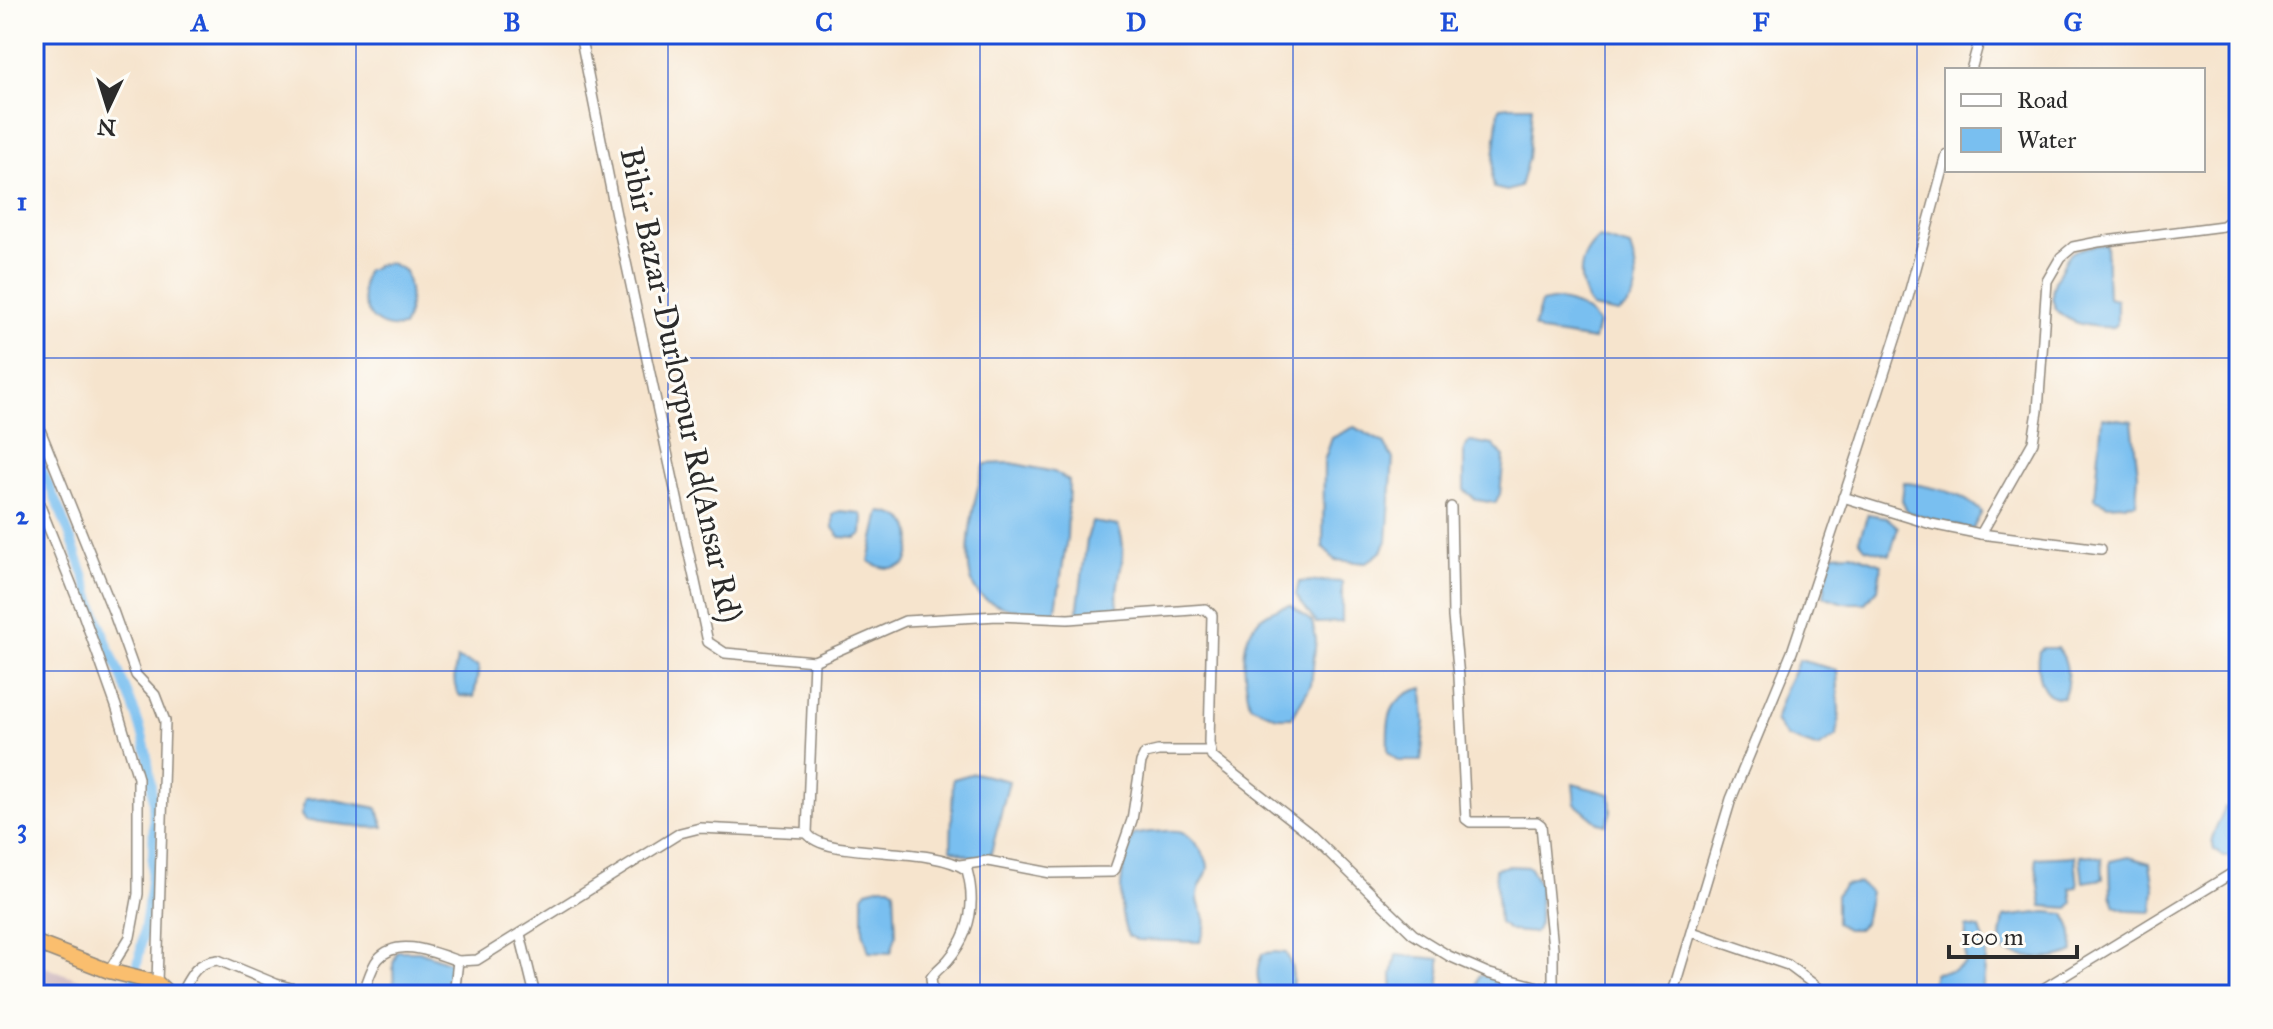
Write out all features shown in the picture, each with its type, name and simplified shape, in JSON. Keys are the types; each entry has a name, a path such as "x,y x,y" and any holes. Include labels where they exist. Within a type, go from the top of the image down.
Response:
{"highway":[{"path":"34,942 112,972 152,982 170,995"}],"street":[{"name":"Bibir Bazar-Durlovpur Rd(Ansar Rd)","path":"580,34 708,642 725,653 814,661"},
{"path":"1972,68 1981,34"},
{"path":"1672,995 1731,799 1792,652 1904,312 1945,162"},
{"path":"1981,534 2033,442 2047,281 2061,257 2073,247 2098,242 2223,226 2239,214"},
{"path":"34,415 136,675 155,695 165,721 152,982"},
{"path":"34,491 38,514 116,706 138,778 138,894 130,937 112,972"},
{"path":"1843,497 1931,524 1981,534 2101,549"},
{"path":"1451,507 1453,617 1466,819 1470,822 1537,822 1541,825 1553,948 1553,991"},
{"path":"807,833 814,661 905,621 998,616 1068,619 1206,609 1212,615 1210,751 1218,762 1308,832 1413,934 1449,956 1490,974 1553,991 1598,995"},
{"path":"960,865 988,861 1051,873 1112,872 1132,820 1145,754 1210,751"},
{"path":"362,995 378,959 401,947 430,951 458,961 477,960 680,833 700,828 807,833 818,844 926,855 967,870 972,887 966,934 931,978 933,995"},
{"path":"2033,995 2239,869"},
{"path":"1692,932 1788,965 1828,995"},
{"path":"520,934 535,995"},
{"path":"180,995 193,971 208,961 218,960 276,984 317,995"},
{"path":"454,995 458,961"}],"shaded area":[{"path":"34,963 123,995 34,995"}],"water":[{"path":"1510,106 1532,106 1528,158 1520,187 1507,191 1494,188 1492,177 1499,110"},
{"path":"1599,238 1630,247 1633,256 1635,292 1632,300 1618,313 1592,308 1583,290 1582,263"},
{"path":"2106,244 2108,298 2117,300 2117,324 2101,327 2075,322 2056,309 2053,287 2072,252"},
{"path":"390,263 405,271 410,299 403,327 381,324 373,319 364,303 366,271"},
{"path":"1557,300 1580,307 1593,317 1598,323 1594,340 1542,332 1534,327 1541,303"},
{"path":"2102,417 2132,421 2138,474 2136,503 2108,505 2095,499"},
{"path":"1354,427 1384,443 1393,459 1387,541 1382,551 1366,563 1335,560 1323,547 1324,461 1332,438"},
{"path":"1470,441 1493,445 1504,457 1500,494 1495,503 1477,500 1464,490 1464,449"},
{"path":"1011,463 1054,472 1069,481 1067,538 1055,615 998,605 982,597 974,587 968,554 981,477 985,464"},
{"path":"1904,482 1955,494 1982,512 1972,530 1907,512 1902,500"},
{"path":"840,511 860,513 863,517 862,534 856,538 840,537 833,528 833,515"},
{"path":"880,512 900,517 910,528 912,536 906,564 887,568 869,561"},
{"path":"1868,514 1886,517 1898,527 1890,555 1865,548 1859,540"},
{"path":"1092,522 1118,526 1122,538 1117,589 1119,610 1077,614 1087,539"},
{"path":"1851,553 1881,564 1878,589 1865,603 1843,603 1824,596 1833,554"},
{"path":"1299,582 1342,582 1342,622 1316,623 1296,595"},
{"path":"1291,605 1312,622 1316,639 1311,685 1292,717 1277,717 1250,705 1244,656 1246,642 1260,619 1273,610"},
{"path":"2043,648 2057,648 2064,658 2067,679 2063,697 2049,694 2041,682 2038,658"},
{"path":"457,659 479,666 474,697 460,696 455,687"},
{"path":"1799,660 1837,670 1837,736 1818,748 1787,737 1775,721 1785,689"},
{"path":"1423,688 1425,722 1421,761 1398,761 1388,752 1392,711 1402,697"},
{"path":"974,773 1009,781 990,857 972,857 951,849 953,779"},
{"path":"1573,784 1610,794 1611,812 1606,825 1598,823 1575,804"},
{"path":"323,798 377,808 384,827 305,821 301,815 305,799"},
{"path":"2239,805 2239,857 2224,857 2214,850 2212,838 2225,807 2230,812"},
{"path":"1182,832 1205,857 1208,870 1198,895 1205,919 1200,942 1137,940 1128,936 1121,898 1125,859 1133,835"},
{"path":"2075,856 2078,887 2071,888 2073,903 2068,908 2042,906 2035,858"},
{"path":"2080,856 2102,858 2103,879 2083,882"},
{"path":"2129,857 2150,863 2154,888 2152,912 2129,911 2115,906 2111,895 2110,861"},
{"path":"1529,867 1540,885 1539,923 1535,933 1511,931 1499,923 1495,869"},
{"path":"1859,883 1870,892 1864,923 1858,929 1846,929 1836,923 1836,895 1844,885"},
{"path":"882,886 894,889 896,935 891,953 869,952 863,931 863,895 867,890"},
{"path":"2047,912 2065,914 2071,926 2074,952 2031,958 2005,952 2001,937 2004,917"},
{"path":"1966,927 1980,929 1987,949 1982,995 1928,995 1934,973 1952,971 1965,964"},
{"path":"397,951 419,951 454,964 451,995 394,995 393,964"},
{"path":"1286,953 1292,968 1290,995 1264,995 1259,986 1258,970 1262,954"},
{"path":"1396,955 1440,959 1440,995 1393,995 1392,975"},
{"path":"1479,975 1500,979 1511,985 1513,995 1475,995"}],"waterway":[{"path":"34,453 72,542 135,712 148,760 153,819 151,878 131,995"}]}
